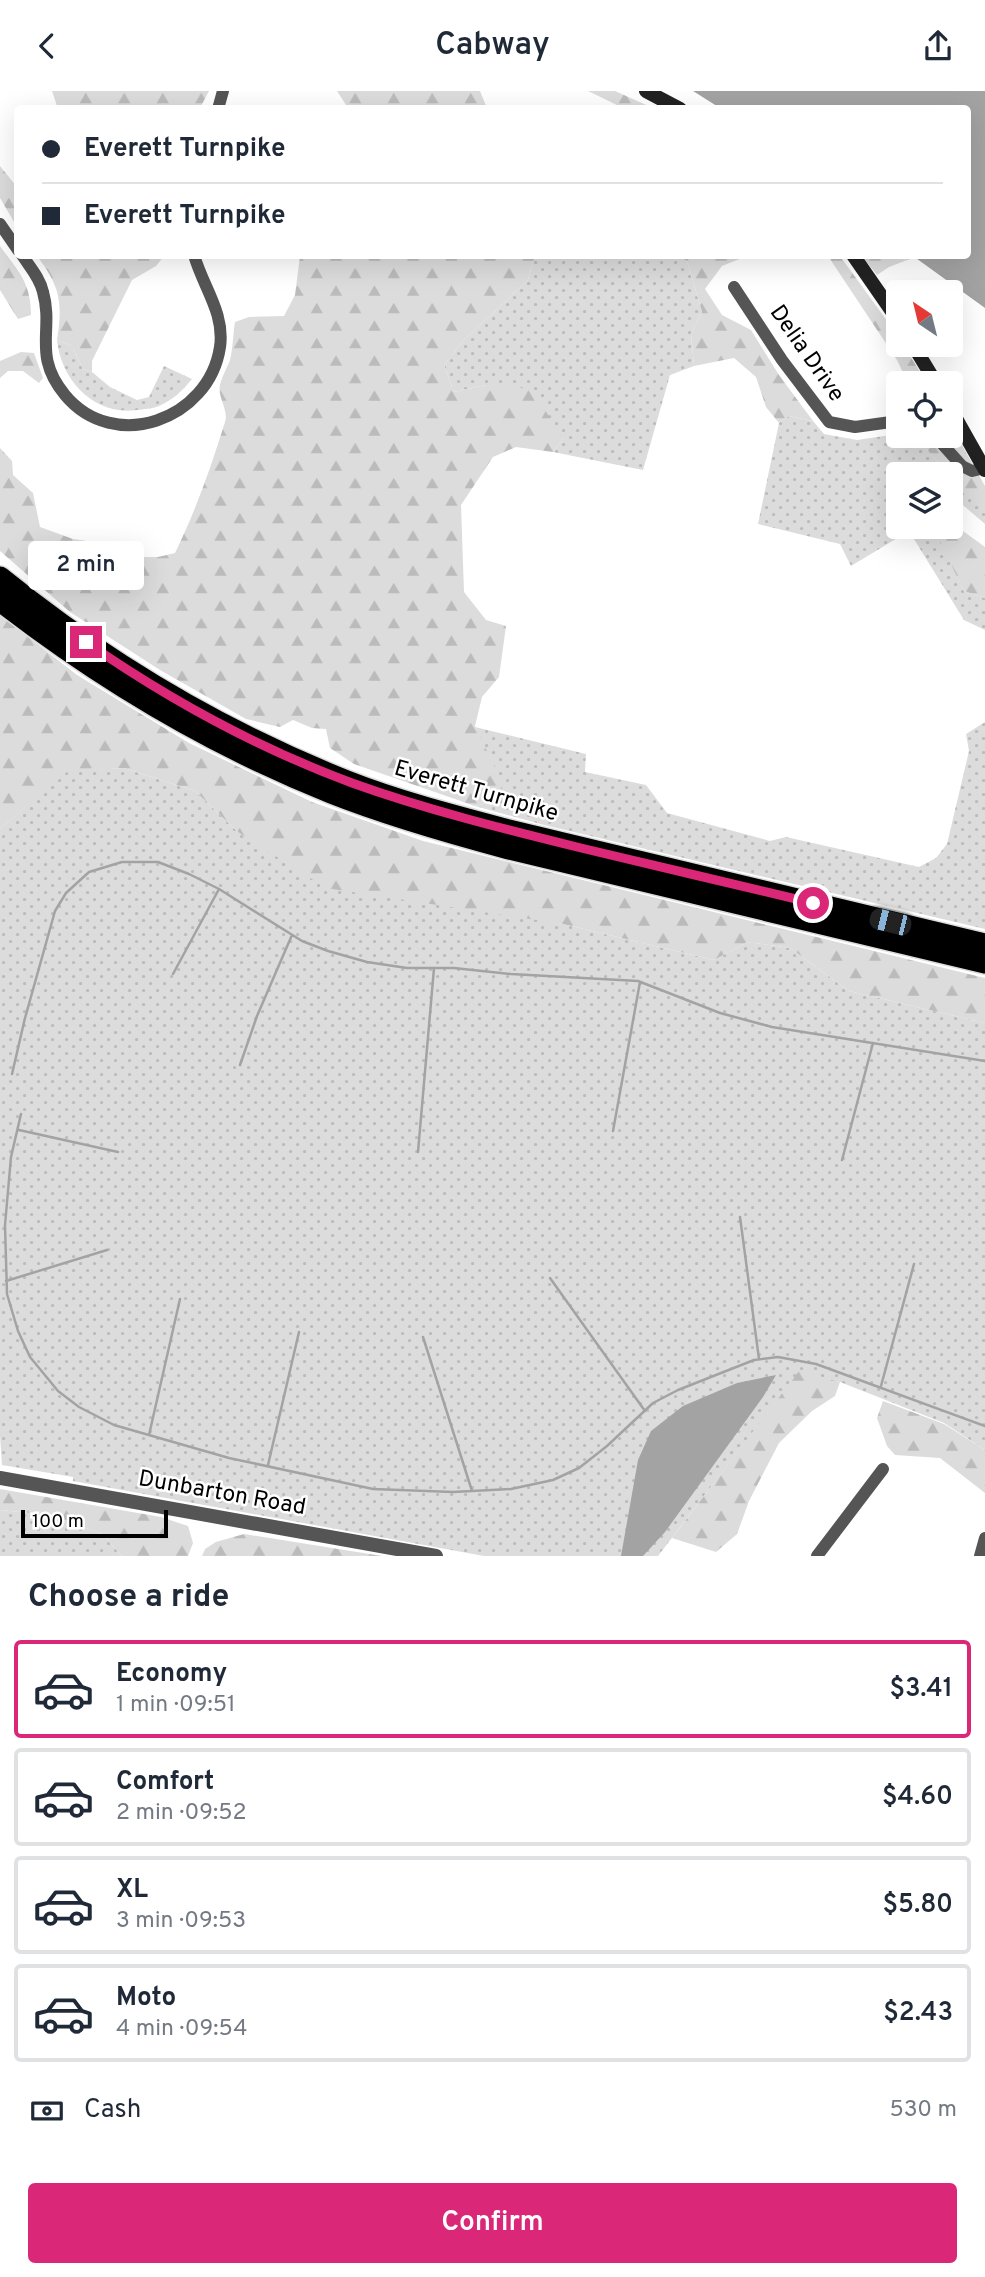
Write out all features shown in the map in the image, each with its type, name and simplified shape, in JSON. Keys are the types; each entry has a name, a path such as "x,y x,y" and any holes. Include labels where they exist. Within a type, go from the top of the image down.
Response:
{"highway":[{"name":"Everett Turnpike","path":"0,577 67,629 154,685 265,746 350,782 438,811 505,829 985,944"},
{"name":"Everett Turnpike","path":"0,601 71,654 148,704 250,758 345,798 443,831 509,849 985,963"}],"main road":[{"path":"646,91 672,105"},
{"path":"856,259 886,303"},
{"path":"963,431 984,469"}],"street":[{"path":"0,224 14,244"},
{"path":"25,259 44,294 45,352 59,387 83,411 112,423 130,425 153,422 185,408 201,390 214,368 220,345 220,322 196,259"},
{"name":"Delia Drive","path":"734,287 782,360 830,422 855,427 886,423"},
{"path":"946,448 962,466 972,471 984,469"},
{"path":"817,1556 883,1469"},
{"name":"Dunbarton Road","path":"0,1478 436,1556"},
{"path":"980,1556 985,1538"}],"green space":[{"path":"52,91 209,91 202,105 57,105"},
{"path":"337,91 480,91 486,105 346,105"},
{"path":"588,91 615,91 646,105 617,105"},
{"path":"0,166 14,183 14,222 0,198"},
{"path":"0,246 26,285 31,315 18,319 0,290"},
{"path":"39,259 162,259 156,266 132,280 92,361 92,372 83,369 72,346 57,340 60,315 58,295 51,276"},
{"path":"300,259 534,259 528,280 463,341 444,365 454,392 486,385 532,389 563,439 553,452 516,447 493,457 461,505 464,592 486,620 506,626 499,677 482,697 475,726 503,784 495,801 475,806 354,764 330,748 326,729 312,728 293,720 280,727 246,719 160,670 70,612 0,551 0,448 12,461 13,475 33,493 40,527 73,539 101,543 129,557 158,557 175,553 203,488 225,422 220,390 232,351 235,322 249,317 284,316 295,295"},
{"path":"534,259 687,261 702,312 691,334 694,366 670,375 643,470 553,452 563,439 486,385 454,392 444,365 463,341 528,280"},
{"path":"683,259 740,259 722,266 705,289 722,315 751,330 779,375 813,421 789,416 779,423 766,407 756,377 734,358 694,366 691,334 702,312 687,261"},
{"path":"830,259 842,259 886,319 886,343"},
{"path":"864,259 910,259 889,267 877,275"},
{"path":"57,340 72,346 83,369 92,372 110,387 137,400 149,397 164,366 192,379 173,398 156,407 122,410 107,407 83,393 73,382 65,369"},
{"path":"21,352 34,353 43,378 39,383 23,371 8,371 0,378 0,361"},
{"path":"895,357 911,357 919,371 902,371"},
{"path":"789,416 813,421 824,434 857,440 886,436 886,448 926,448 938,462 886,462 886,539 896,539 851,566 840,544 758,524 779,423"},
{"path":"963,447 985,486 985,504 981,506 963,492 963,462 938,462 926,448"},
{"path":"963,492 981,505 985,504 985,524 963,505"},
{"path":"963,531 985,547 985,598 964,591 939,539 963,539"},
{"path":"914,539 940,539 964,591 985,598 985,630 964,620"},
{"path":"0,615 77,675 189,743 312,802 423,841 985,978 985,1023 849,991 790,948 748,942 714,960 563,924 326,888 238,832 195,791 124,768 67,772 0,829"},
{"path":"985,722 985,929 544,825 475,806 495,801 475,727 586,754 585,772 646,785 667,813 770,841 786,837 919,867 936,858 947,844 969,751 966,734"},
{"path":"124,768 195,791 238,832 563,924 714,960 748,942 790,948 849,991 985,1023 985,1450 944,1423 840,1382 799,1372 658,1556 484,1556 73,1481 73,1477 2,1465 0,829 67,771"},
{"path":"799,1371 840,1382 835,1396 812,1411 779,1443 749,1501 737,1534 716,1552 672,1538"},
{"path":"883,1401 944,1424 985,1450 985,1493 940,1458 895,1455 887,1446 877,1418"},
{"path":"0,1489 161,1517 188,1526 193,1543 188,1556 122,1556 102,1534 51,1515 0,1510"},
{"path":"0,1510 51,1515 102,1534 122,1556 0,1556"},
{"path":"244,1534 382,1556 202,1556 205,1549 216,1542"}],"shaded area":[{"path":"693,91 985,91 985,308 963,292 963,280 946,280 917,259 971,259 971,105 715,105"},
{"path":"776,1375 665,1532 643,1556 621,1556 638,1460 651,1431 683,1406 737,1383"}],"waterway":[{"path":"12,1074 55,911 66,893 89,872 122,862 158,862 189,874 219,889 302,941 367,962 407,968 454,968 638,981 720,1013 772,1027 985,1061"},
{"path":"173,974 219,889"},
{"path":"240,1065 257,1016 292,935"},
{"path":"418,1152 434,968"},
{"path":"613,1131 640,982"},
{"path":"842,1160 873,1043"},
{"path":"21,1114 11,1157 5,1225 7,1294 18,1331 30,1357 58,1391 79,1407 114,1425 229,1458 373,1489 453,1492 511,1489 553,1480 579,1468 653,1403 678,1390 754,1360 778,1357 816,1364 985,1426"},
{"path":"19,1130 118,1152"},
{"path":"740,1217 759,1359"},
{"path":"6,1281 107,1250"},
{"path":"881,1386 914,1264"},
{"path":"550,1278 645,1411"},
{"path":"149,1435 180,1299"},
{"path":"268,1465 299,1332"},
{"path":"423,1337 472,1491"}],"route":[{"path":"86,642 144,680 224,725 307,765 372,790 505,829 813,903"}]}
